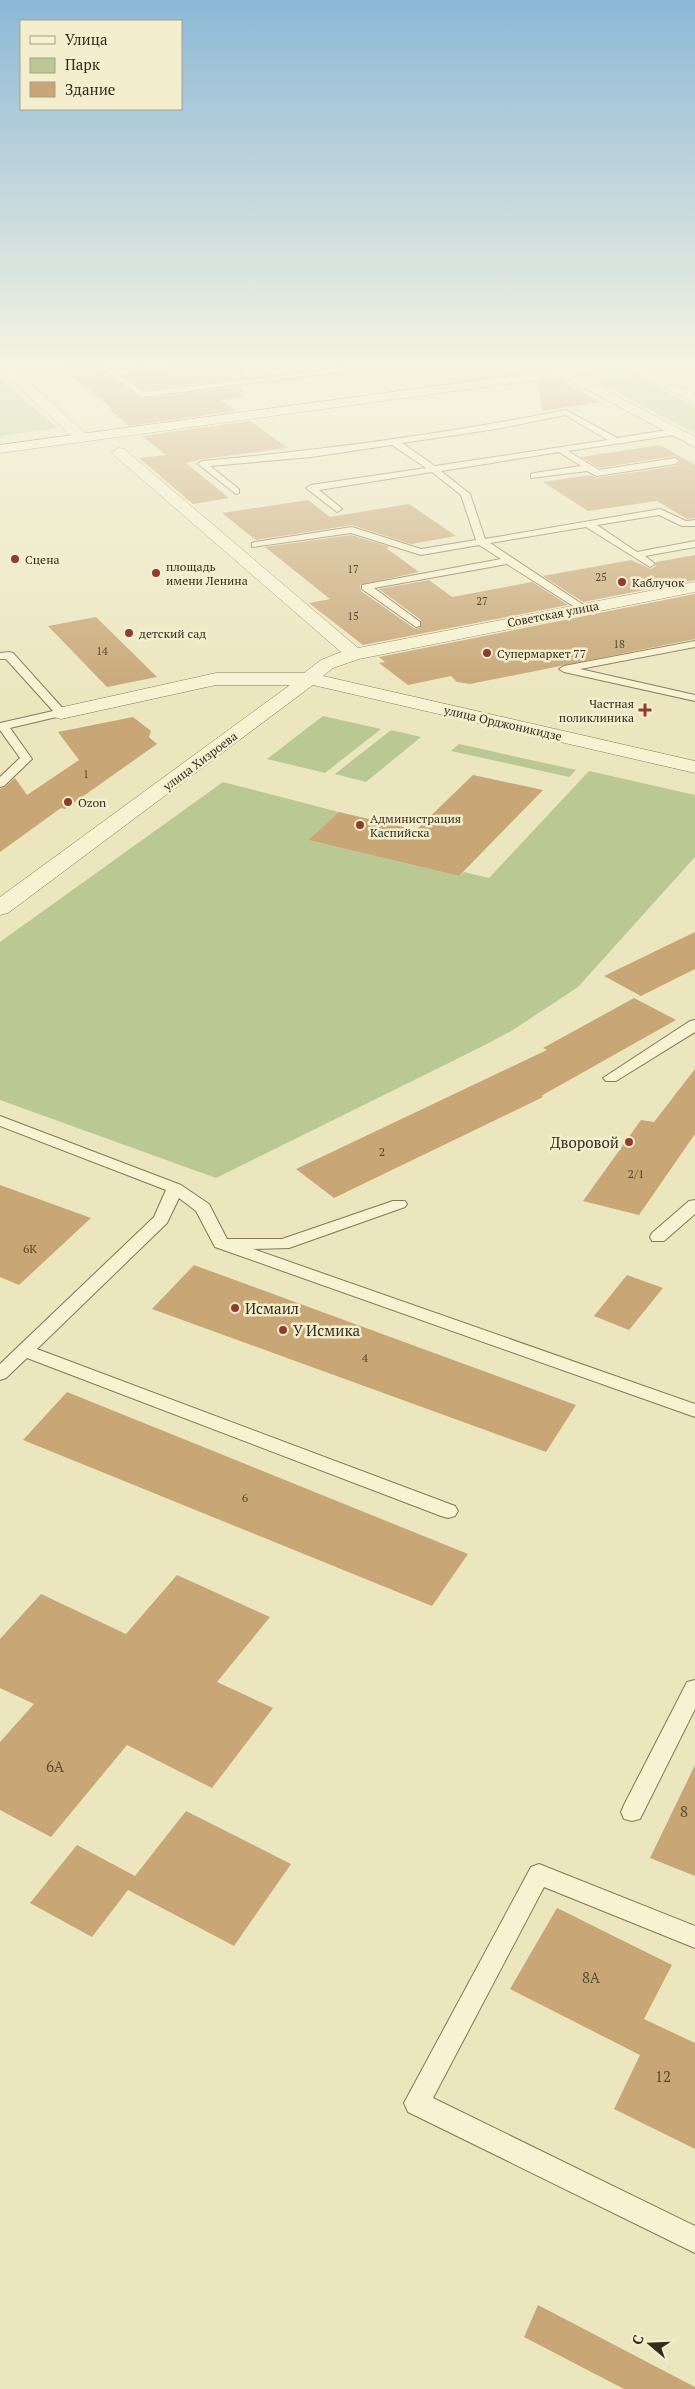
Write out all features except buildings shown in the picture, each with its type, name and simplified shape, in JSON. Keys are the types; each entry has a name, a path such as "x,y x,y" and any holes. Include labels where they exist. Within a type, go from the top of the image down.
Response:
{"street":[{"path":"149,477 354,654"},
{"name":"Советская улица","path":"414,634 695,588"},
{"name":"улица Хизроева","path":"0,908 310,679 327,664 414,634"},
{"name":"улица Орджоникидзе","path":"62,713 216,679 310,679 695,767"}],"lane":[{"path":"219,477 236,491"},
{"path":"337,510 311,488 383,477"},
{"path":"444,477 464,494 481,542 581,608"},
{"path":"255,545 352,530 421,552 660,512 685,524 695,523"},
{"path":"588,524 650,564"},
{"path":"635,554 695,544"},
{"path":"414,634 366,587 507,560"},
{"path":"695,644 564,669 695,698"},
{"path":"0,656 9,655 62,713 2,727 26,759 0,783"},
{"path":"611,1078 690,1029 695,1024"},
{"path":"0,1121 175,1188 203,1208 221,1243 695,1411"},
{"path":"0,1374 161,1219 175,1188"},
{"path":"221,1243 283,1244 399,1204"},
{"path":"658,1236 695,1205"},
{"path":"25,1351 448,1511"},
{"path":"632,1812 695,1688"},
{"path":"695,1937 539,1874 417,2103 695,2240"}],"green space":[{"path":"323,716 381,729 325,773 267,759"},
{"path":"391,730 421,737 366,782 335,774"},
{"path":"459,744 576,770 569,777 451,751"},
{"path":"589,771 695,795 695,857 578,987 513,1030 216,1178 0,1100 0,942 223,782 339,812 308,840 459,876 464,872 489,878"}],"place":[{"name":"Сцена","path":"15,559"},
{"name":"площадь имени Ленина","path":"156,573"},
{"name":"Каблучок","path":"622,582"},
{"name":"детский сад","path":"129,633"},
{"name":"Супермаркет 77","path":"487,653"},
{"name":"Частная поликлиника","path":"645,710"},
{"name":"Ozon","path":"68,802"},
{"name":"Администрация Каспийска","path":"360,825"},
{"name":"Дворовой","path":"629,1142"},
{"name":"Исмаил","path":"235,1308"},
{"name":"У Исмика","path":"283,1330"}]}
